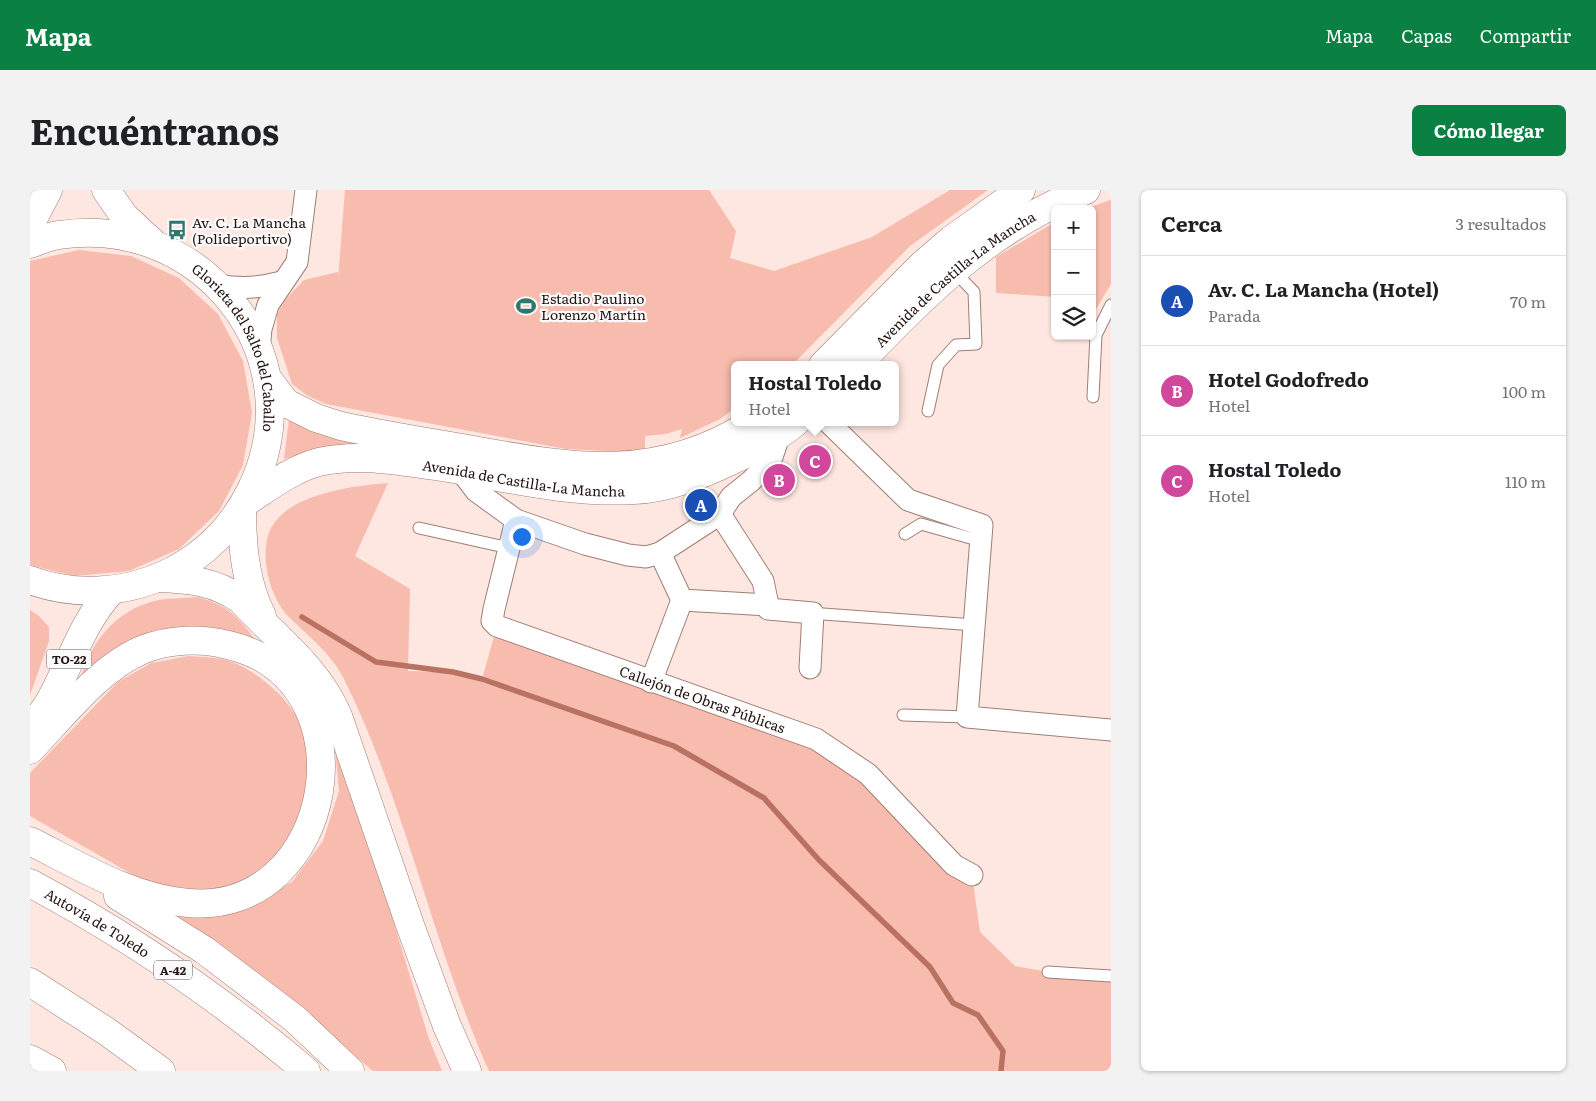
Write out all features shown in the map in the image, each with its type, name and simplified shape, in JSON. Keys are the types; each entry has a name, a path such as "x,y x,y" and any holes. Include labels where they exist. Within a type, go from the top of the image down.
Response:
{"main road":[{"path":"30,225 48,190"},
{"path":"106,190 124,216 153,243"},
{"name":"Avenida de Castilla-La Mancha","path":"827,361 922,265 951,240 1021,190"},
{"name":"Avenida de Castilla-La Mancha","path":"861,361 953,270 1027,218 1086,190"},
{"name":"Glorieta del Salto del Caballo","path":"30,244 58,235 106,233 153,243 198,268 218,285 235,305 259,350 267,378 270,410 268,442 260,473 244,505 214,542 196,557 157,578 112,590 77,590 30,580"},
{"name":"Avenida de Castilla-La Mancha","path":"267,378 286,403 316,418 341,426 513,458 582,467 621,467 660,462 697,450 747,426"},
{"name":"Avenida de Castilla-La Mancha","path":"244,505 291,473 319,462 351,458 376,459 460,470 545,486 578,489 635,490 662,486 720,466 787,429"},
{"path":"244,505 242,537 248,577 253,597 268,629"},
{"path":"157,578 192,579 207,582 229,591 241,600 312,671 331,699 410,925 447,1026 467,1071"},
{"name":"TO-22","path":"30,730 50,702 83,630 112,590"},
{"path":"30,750 100,679 141,650 161,644 216,642 239,647 263,658 281,672 301,694 314,719 321,749 322,782 314,820 293,856 267,883 230,900 189,904 141,895 30,841"},
{"path":"30,841 204,950 294,1020 350,1071"},
{"name":"Autovía de Toledo","path":"30,883 150,952 279,1048 306,1071"},
{"path":"30,982 106,1031 161,1071"},
{"path":"30,1059 52,1071"}],"street":[{"path":"259,350 261,329 268,304 297,262 306,190"},
{"path":"218,285 238,289 259,288 282,282"},
{"path":"832,426 908,500 982,525 967,717 1111,730"},
{"path":"460,470 476,491 516,520 585,544 628,555 646,556 660,553 720,514 731,497 752,481 771,460 787,429"},
{"path":"720,514 764,581 768,609 813,612 810,668"},
{"name":"Callejón de Obras Públicas","path":"516,520 493,615 492,622 496,626 816,739 868,774 954,864 972,875"},
{"path":"651,682 682,600 660,553"},
{"path":"682,600 768,605"}],"lane":[{"path":"928,411 938,365 956,345 976,344 974,292 953,270"},
{"path":"1093,397 1096,335 1111,305"},
{"path":"905,534 921,524 981,541"},
{"path":"419,528 509,548"},
{"path":"824,614 975,625"},
{"path":"903,715 967,717"},
{"path":"1048,972 1111,976"}],"shaded area":[{"name":"Estadio Paulino Lorenzo Martín","path":"345,190 709,190 736,231 730,258 774,271 872,237 950,190 988,190 910,246 796,361 731,361 731,411 720,419 680,438 682,429 666,434 645,436 645,453 566,449 326,404 308,396 292,384 277,338 277,314 286,299 304,280 338,272 338,280"},
{"path":"1111,200 1111,284 1096,309 1096,250 1096,205"},
{"path":"1051,224 1051,297 996,293 996,257"},
{"path":"79,250 131,256 179,278 218,314 243,361 252,413 243,465 219,511 179,549 129,571 74,576 30,565 30,261"},
{"path":"289,419 383,443 322,448 284,459"},
{"path":"388,483 355,556 410,589 408,671 453,672 482,679 497,626 816,739 972,875 980,932 1015,966 1048,972 1111,976 1111,1071 489,1071 451,974 402,824 366,727 344,679 333,661 289,617 277,601 267,570 267,540 273,525 284,513 299,503 336,490"},
{"path":"198,597 227,609 246,627 259,644 208,633 78,689 88,658 105,632 116,621 143,605 159,600"},
{"path":"30,610 39,616 49,627 49,641 30,695"},
{"path":"189,656 226,660 254,673 272,687 301,726 311,764 307,801 292,835 267,863 235,883 197,891 156,885 144,880 30,816 30,773 118,682 151,663"},
{"path":"334,737 359,808 429,1039 442,1071 373,1071 254,971 172,912 251,903 292,882 323,841 339,791"}],"waterway":[{"path":"302,617 376,662 453,672 482,679 674,746 764,798 819,860 930,967 953,1003 978,1015 1003,1051 1001,1071"}],"place":[{"name":"Av. C. La Mancha (Polideportivo)","path":"177,230"},
{"name":"Estadio Paulino Lorenzo Martín","path":"526,306"},
{"name":"Hostal Toledo","path":"815,461"},
{"name":"Hotel Godofredo","path":"779,480"},
{"name":"Av. C. La Mancha (Hotel)","path":"701,505"}]}
